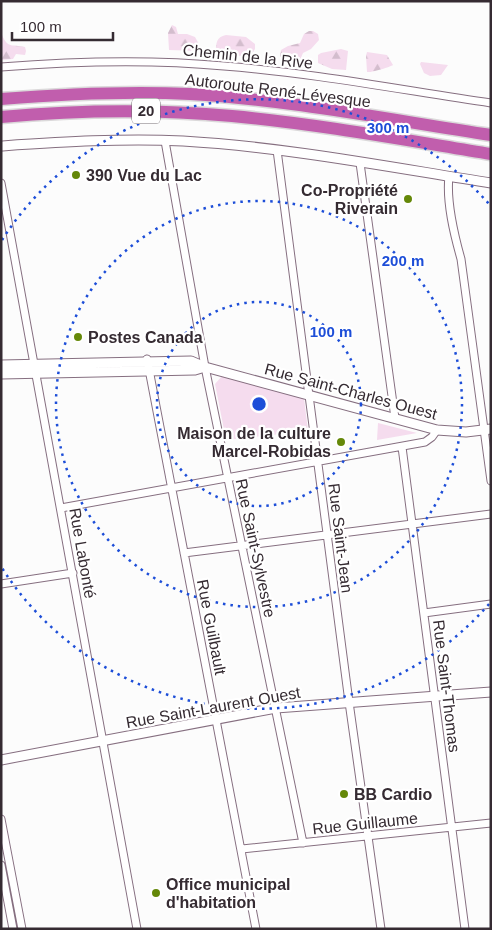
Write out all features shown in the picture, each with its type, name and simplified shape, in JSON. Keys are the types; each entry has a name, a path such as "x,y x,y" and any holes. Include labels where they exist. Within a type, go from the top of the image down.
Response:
{"highway":[{"name":"Autoroute René-Lévesque","path":"1,99 92,93 192,94 273,102 491,135"},
{"name":"Autoroute René-Lévesque","path":"1,117 118,111 222,115 290,123 491,154"}],"street":[{"name":"Chemin de la Rive","path":"1,67 125,61 216,65 304,75 491,103"},
{"path":"1,146 92,140 207,143 278,150 491,183"},
{"name":"Rue Saint-Sylvestre","path":"164,141 205,367 303,843"},
{"name":"Rue Saint-Jean","path":"278,150 349,702 381,929"},
{"path":"360,163 395,418"},
{"path":"449,176 448,189 455,236 488,430 491,481"},
{"name":"Rue Labonté","path":"1,183 137,929"},
{"name":"Rue Saint-Charles Ouest","path":"1,374 36,368 147,361 191,362 437,430 457,432 488,430"},
{"name":"Rue Guilbault","path":"147,361 256,929"},
{"name":"Rue Saint-Charles Ouest","path":"1,365 149,372 195,370 205,367"},
{"path":"61,508 402,447 425,442 437,430"},
{"name":"Rue Saint-Thomas","path":"402,447 465,929"},
{"path":"184,553 491,514"},
{"path":"1,584 73,573"},
{"path":"424,613 491,604"},
{"name":"Rue Saint-Laurent Ouest","path":"1,760 276,708 491,692"},
{"path":"1,819 22,929"},
{"name":"Rue Guillaume","path":"242,850 491,823"},
{"path":"1,865 13,929"}],"green space":[{"path":"172,25 176,27 178,34 187,34 195,37 201,48 199,51 169,50 168,33"},
{"path":"309,31 318,34 319,40 311,49 303,53 300,60 288,64 280,56 281,50 300,43 304,34"},
{"path":"1,32 8,43 25,47 25,55 16,54 13,59 1,60"},
{"path":"226,35 246,37 255,44 255,49 250,57 216,53 217,41 220,37"},
{"path":"341,49 348,51 346,70 332,69 318,63 318,55 321,53"},
{"path":"367,52 387,55 393,65 367,72"},
{"path":"421,62 448,65 441,75 430,76 424,73"},
{"path":"222,376 304,398 308,431 226,440 215,384"},
{"path":"378,423 417,433 377,440"}],"place":[{"name":"390 Vue du Lac","path":"76,175"},
{"name":"Co-Propriété Riverain","path":"408,199"},
{"name":"Postes Canada","path":"78,337"},
{"name":"Maison de la culture Marcel-Robidas","path":"341,442"},
{"name":"BB Cardio","path":"344,794"},
{"name":"Office municipal d'habitation","path":"156,893"}]}
